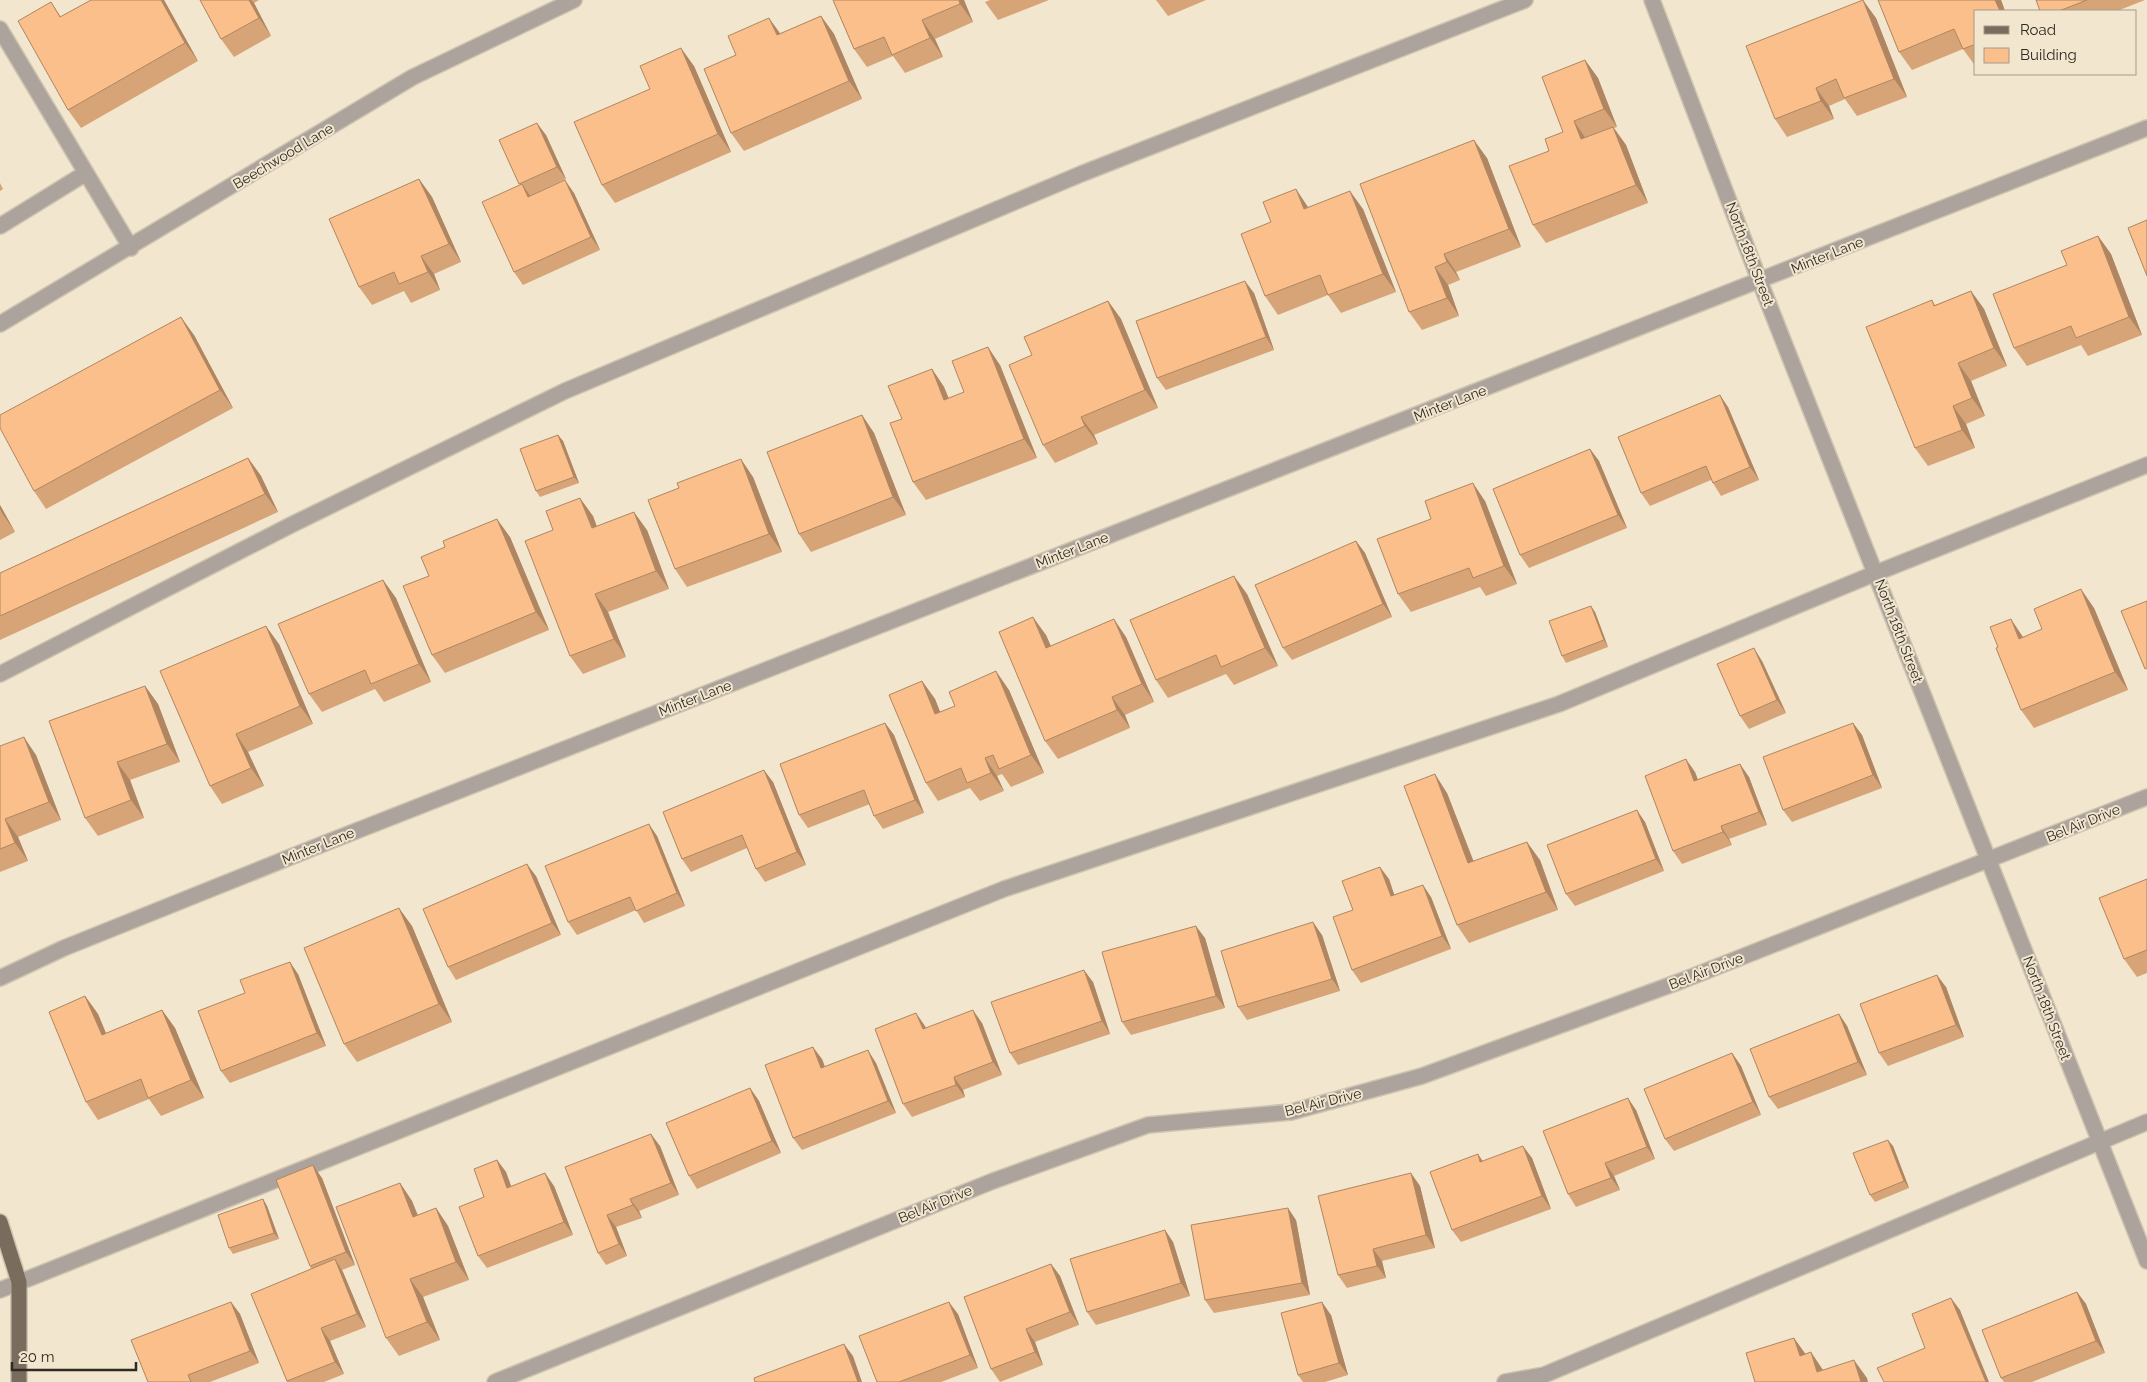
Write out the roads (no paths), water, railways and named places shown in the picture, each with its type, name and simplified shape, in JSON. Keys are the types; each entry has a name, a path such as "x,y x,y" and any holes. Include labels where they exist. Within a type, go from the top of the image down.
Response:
{"main road":[{"path":"0,1222 19,1282 19,1382"}],"street":[{"name":"Beechwood Lane","path":"0,324 131,248 413,77 574,0"},
{"path":"0,674 293,524 565,391 1081,174 1525,0"},
{"name":"North 18th Street","path":"1652,0 1760,282 2147,1261"},
{"path":"0,29 131,248"},
{"name":"Minter Lane","path":"0,978 64,948 322,844 1760,282 2147,128"},
{"path":"0,226 86,173"},
{"path":"0,1290 1004,889 1559,704 1876,573 2147,465"},
{"name":"Bel Air Drive","path":"495,1382 993,1181 1148,1125 1291,1112 1422,1076 1681,981 2147,797"},
{"path":"1504,1382 1544,1374 2147,1122"}]}
